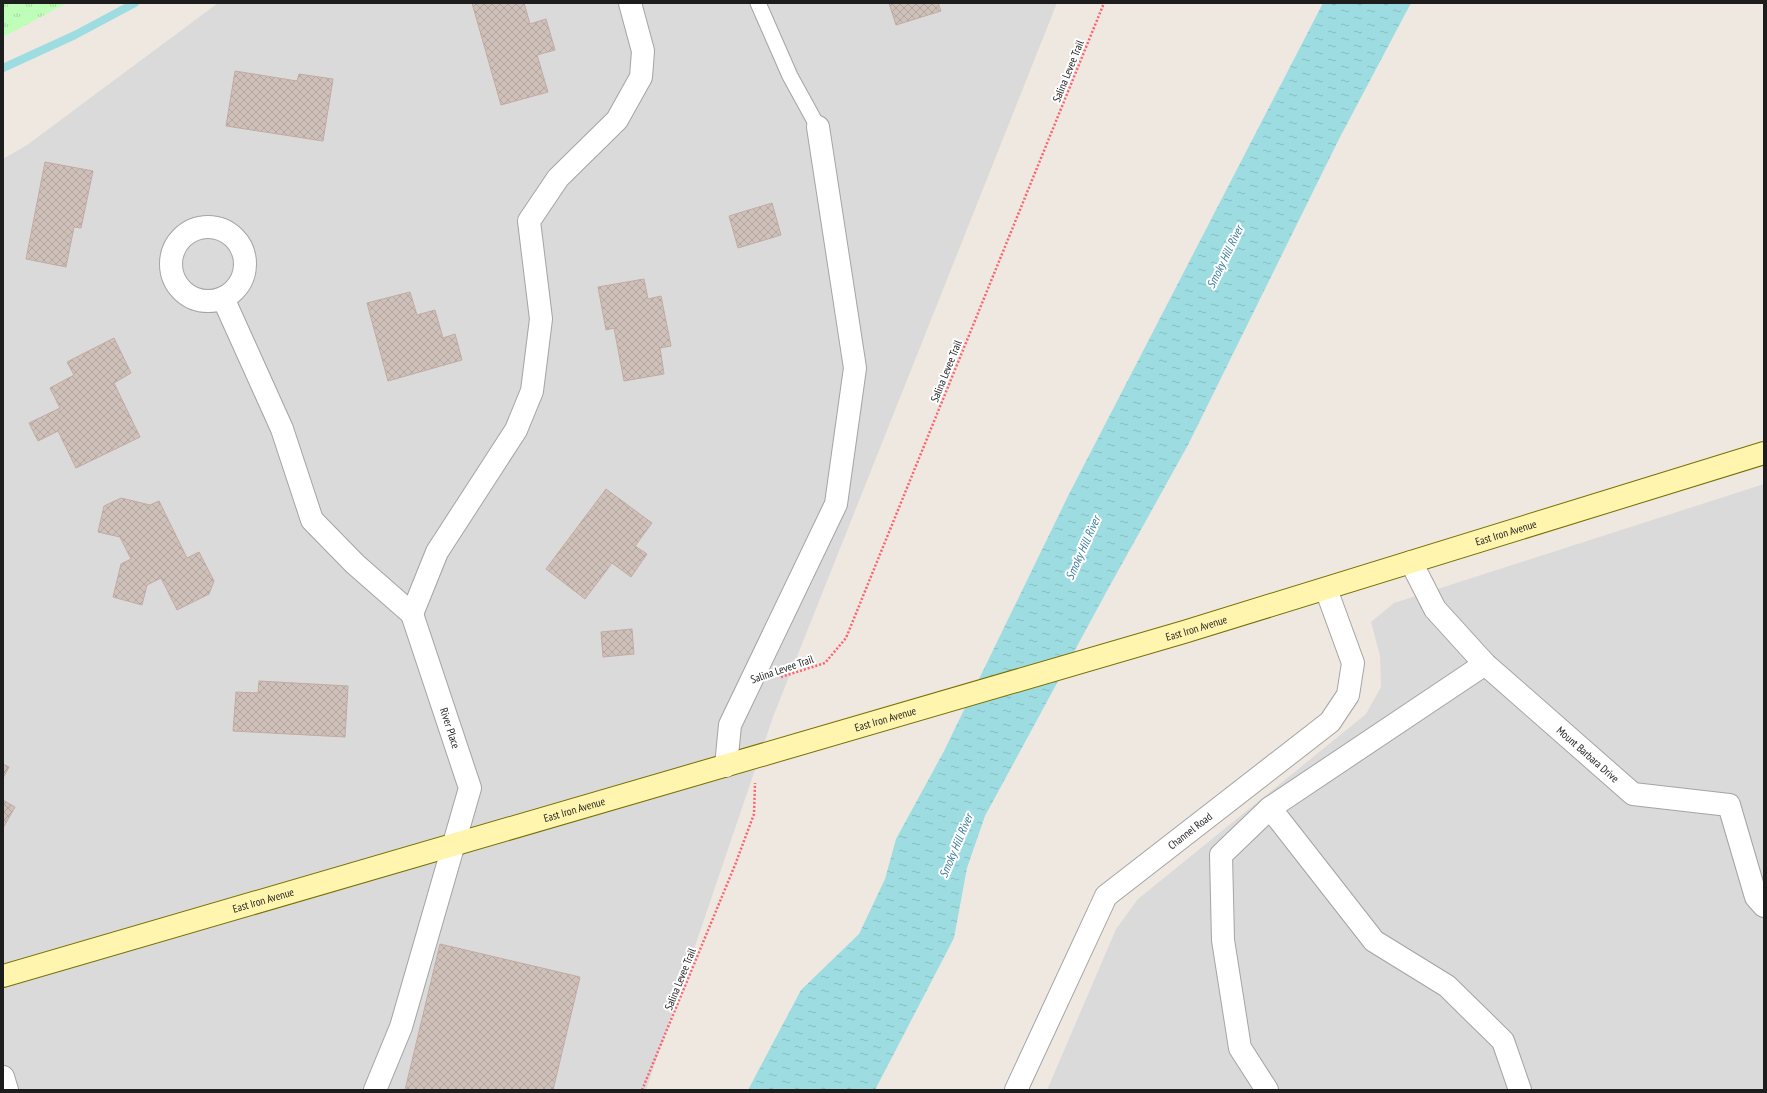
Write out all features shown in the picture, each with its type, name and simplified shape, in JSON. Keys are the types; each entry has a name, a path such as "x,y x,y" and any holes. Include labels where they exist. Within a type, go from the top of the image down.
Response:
{"street":[{"path":"223,298 282,429 312,520 355,564 412,614 438,552 516,430 532,391 540,319 529,221 558,178 617,120 641,77 643,51 630,3"},
{"path":"726,766 730,725 836,504 855,368 818,127"},
{"name":"East Iron Avenue","path":"3,976 1184,632 1764,453"},
{"name":"Mount Barbara Drive","path":"1411,562 1435,609 1485,664 1633,794 1729,805 1756,897 1764,906"},
{"name":"Channel Road","path":"1016,1090 1106,896 1330,722 1348,695 1353,663 1326,589"},
{"name":"River Place","path":"374,1090 401,1027 470,788 412,614"},
{"path":"1267,1090 1240,1048 1223,940 1221,855 1270,808 1485,664"},
{"path":"1270,808 1374,941 1447,986 1503,1041 1520,1090"},
{"path":"3,1077 7,1090"}],"lane":[{"path":"758,3 790,76 818,127"}],"path":[{"name":"Salina Levee Trail","path":"747,689 825,662 846,638 1104,3"},
{"name":"Salina Levee Trail","path":"642,1090 732,873 754,814 755,757"}],"shaded area":[{"path":"218,3 1057,3 773,717 646,1090 3,1090 3,159 27,145"},
{"path":"1764,484 1764,1090 1047,1090 1116,929 1138,899 1366,714 1381,687 1380,656 1371,622 1394,603"}],"green space":[{"path":"3,3 67,3 3,37"}],"water":[{"name":"Smoky Hill River","path":"1323,3 1411,3 1339,139 1188,445 985,816 967,868 954,938 875,1090 748,1090 801,990 859,934 885,879 896,839 944,751 1068,496"}],"building":[{"path":"472,3 524,3 530,24 546,19 555,50 537,55 548,92 501,105"},
{"path":"889,3 938,3 941,11 896,25"},
{"path":"235,71 297,81 299,74 333,79 323,141 226,126"},
{"path":"45,162 93,171 81,228 74,227 66,267 26,259"},
{"path":"772,203 781,235 738,248 729,216"},
{"path":"644,279 648,299 661,296 671,346 660,348 664,374 624,381 614,328 606,330 598,287"},
{"path":"410,292 417,315 435,310 443,338 455,334 462,360 388,381 367,303"},
{"path":"114,338 131,373 114,383 140,437 76,468 58,431 38,441 29,423 60,408 50,388 74,375 67,362"},
{"path":"606,489 652,523 635,546 647,554 631,577 612,563 585,599 546,569"},
{"path":"121,498 150,505 159,501 187,558 199,552 214,581 209,594 177,610 161,578 147,585 142,605 113,597 121,564 131,559 120,537 98,532 104,506"},
{"path":"632,629 634,654 603,657 601,632"},
{"path":"259,681 348,686 345,737 233,731 236,692 258,693"},
{"path":"3,764 9,767 3,778"},
{"path":"3,800 15,807 3,828"},
{"path":"440,944 580,977 553,1090 405,1090"}],"waterway":[{"path":"3,68 75,35 135,3"}]}
